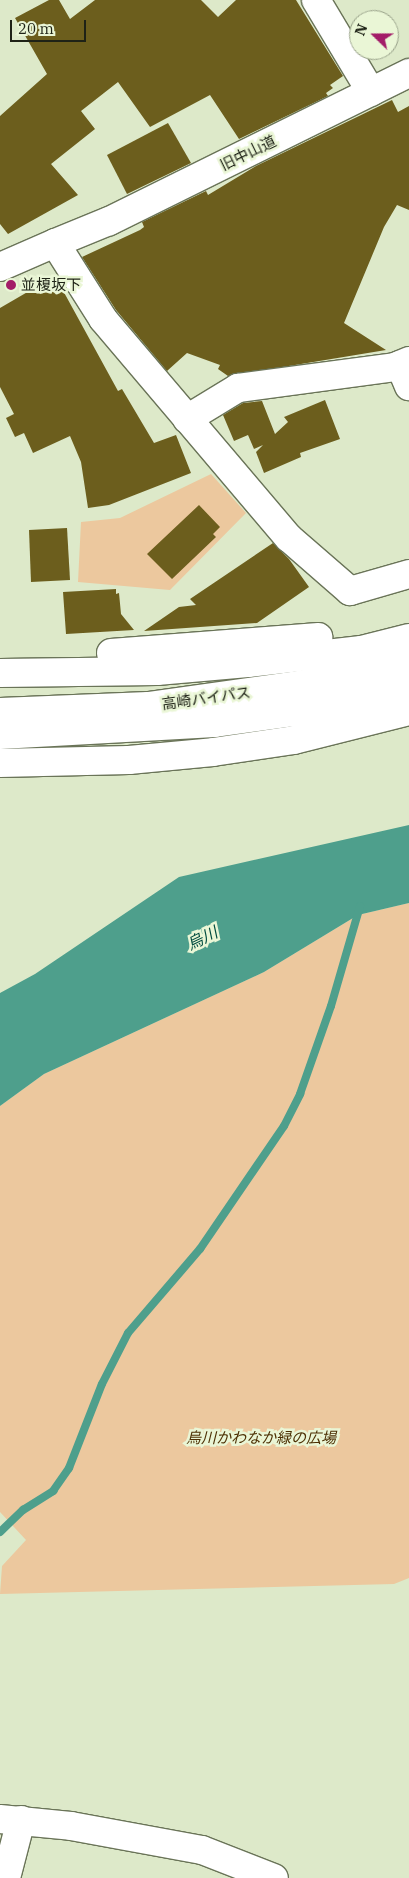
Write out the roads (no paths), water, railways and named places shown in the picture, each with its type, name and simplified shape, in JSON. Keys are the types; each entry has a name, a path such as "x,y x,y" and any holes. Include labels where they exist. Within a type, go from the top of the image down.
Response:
{"main road":[{"path":"316,0 371,92"},
{"name":"旧中山道","path":"0,267 54,243 87,231 409,73"},
{"path":"54,243 103,319 289,538 350,591 409,574"},
{"path":"187,418 238,388 406,370"},
{"path":"0,656 157,651 354,633 409,624"},
{"path":"0,673 156,671 361,650 409,638"},
{"name":"高崎バイパス","path":"0,712 148,706 300,685 409,661"},
{"name":"高崎バイパス","path":"0,734 215,723 294,712 409,686"},
{"path":"0,763 129,760 213,752 294,740 409,711"},
{"path":"6,1878 11,1819 202,1850 274,1878"}],"water":[{"name":"烏川","path":"409,825 409,903 358,915 264,972 44,1074 0,1106 0,993 35,974 179,877"}],"waterway":[{"path":"0,1532 23,1510 53,1491 69,1468 102,1384 128,1333 200,1249 284,1126 300,1094 331,1006 360,906"}],"place":[{"name":"並榎坂下","path":"11,285"}],"park label":[{"name":"烏川かわなか緑の広場","path":"261,1438"}]}
